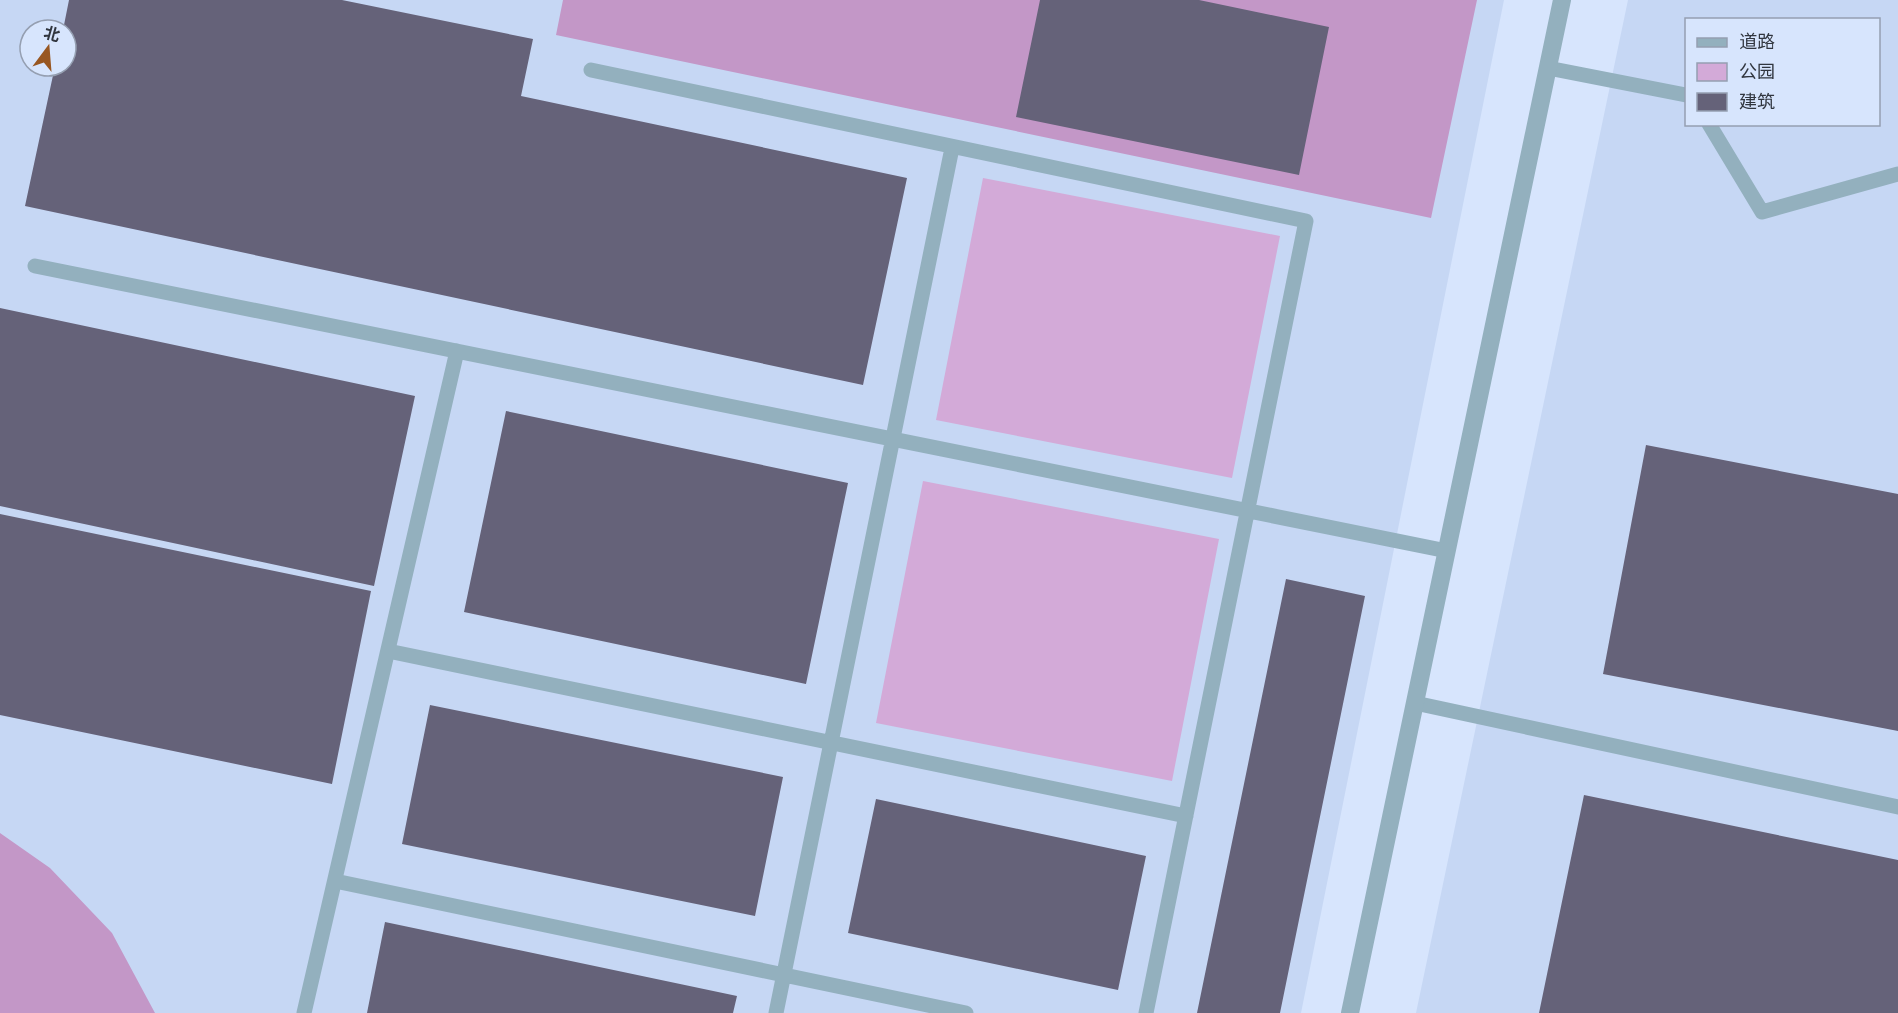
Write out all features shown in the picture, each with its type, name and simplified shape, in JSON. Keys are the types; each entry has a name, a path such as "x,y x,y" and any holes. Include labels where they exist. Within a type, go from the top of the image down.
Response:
{"street":[{"path":"1350,1013 1562,0"}],"lane":[{"path":"1548,68 1685,95"},
{"path":"591,70 1306,221 1146,1013"},
{"path":"1710,126 1762,212 1898,174"},
{"path":"776,1013 952,148"},
{"path":"35,266 1447,551"},
{"path":"304,1013 457,351"},
{"path":"388,651 1186,816"},
{"path":"1415,703 1898,807"},
{"path":"335,881 966,1013"}],"shaded area":[{"path":"0,0 1504,0 1301,1013 0,1013"},
{"path":"563,0 1477,0 1431,218 556,35"},
{"path":"1628,0 1898,0 1898,1013 1416,1013"},
{"path":"0,833 50,868 112,933 155,1013 0,1013"}],"green space":[{"path":"983,178 1280,236 1232,478 936,420"},
{"path":"923,481 1219,539 1172,781 876,723"}],"building":[{"path":"69,0 342,0 533,39 521,96 907,178 863,385 25,206 52,78 78,78 78,18 65,18"},
{"path":"1040,0 1199,0 1329,27 1299,175 1016,117"},
{"path":"0,308 415,396 374,586 0,506"},
{"path":"506,411 848,483 806,684 464,612"},
{"path":"1646,445 1898,494 1898,731 1603,674"},
{"path":"0,514 371,591 332,784 0,715"},
{"path":"1286,579 1365,596 1280,1013 1197,1013"},
{"path":"430,705 783,777 755,916 402,844"},
{"path":"1584,795 1898,860 1898,1013 1539,1013"},
{"path":"876,799 1146,856 1118,990 848,933"},
{"path":"385,922 737,996 733,1013 367,1013"}]}
